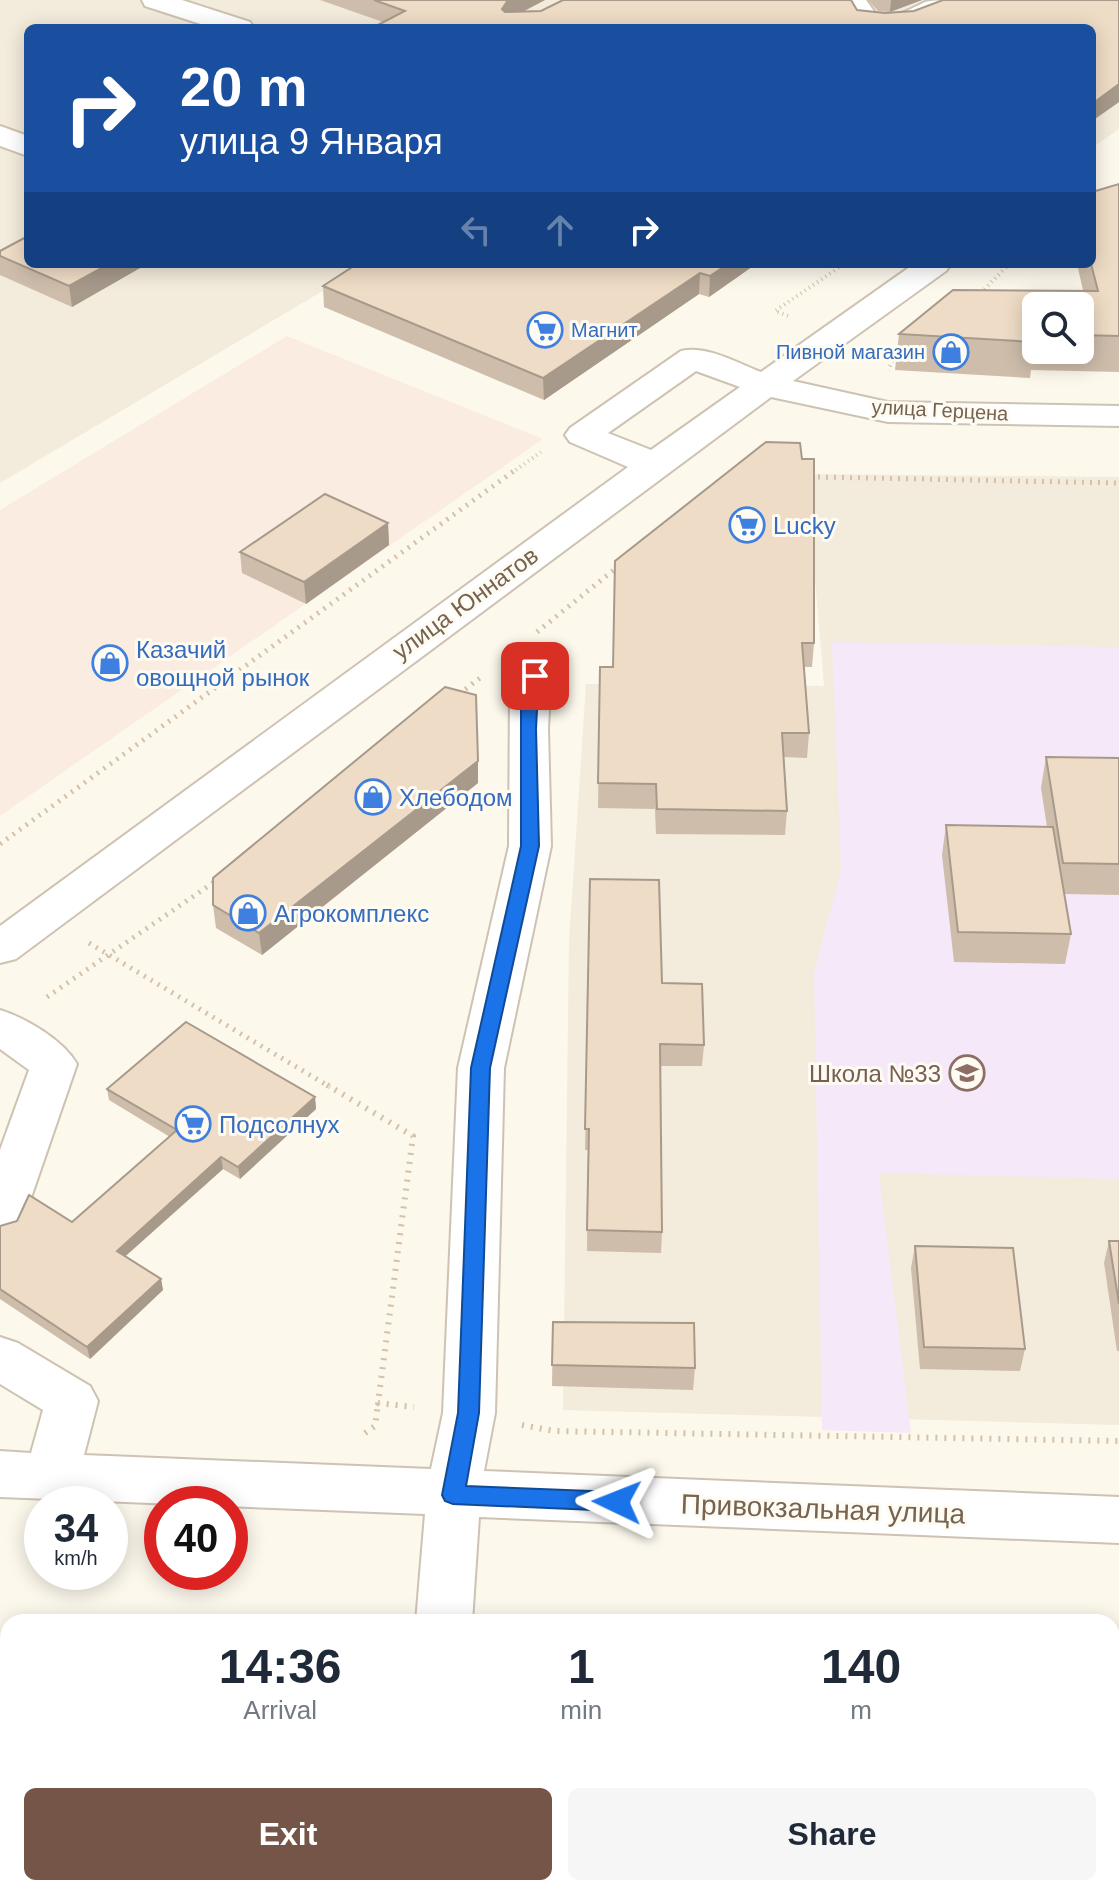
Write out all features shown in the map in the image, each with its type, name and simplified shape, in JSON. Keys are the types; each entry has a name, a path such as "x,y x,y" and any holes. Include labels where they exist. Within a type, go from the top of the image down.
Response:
{"street":[{"path":"155,0 228,24"},
{"path":"852,0 866,20 879,24"},
{"path":"902,24 919,20 944,0"},
{"path":"0,135 24,145"},
{"name":"улица Юннатов","path":"1,946 653,464 929,268"},
{"name":"улица Герцена","path":"653,464 582,435 693,358 764,385 888,412 1119,416"},
{"path":"445,1614 453,1495 469,1413 481,1068 530,846 530,690 518,662"},
{"path":"0,1218 54,1064 1,1026"},
{"path":"0,1358 72,1401 26,1475"},
{"name":"Привокзальная улица","path":"26,1475 453,1495 1119,1520"}],"path":[{"path":"980,295 1005,268"},
{"path":"0,844 548,447"},
{"path":"818,477 1119,483"},
{"path":"454,699 518,662 588,589"},
{"path":"1,1026 182,907 219,879"}],"shaded area":[{"path":"0,0 1119,0 1119,129 1096,145 1096,24 24,24 24,268 361,268 0,483"},
{"name":"Казачий овощной рынок","path":"287,336 543,439 0,816 0,510"},
{"path":"801,474 1119,477 1119,1425 563,1410 569,942 586,684 824,686 812,543"},
{"name":"Школа №33","path":"832,642 1119,647 1119,1179 879,1173 911,1433 822,1430 814,973 841,869"}],"building":[{"path":"374,0 508,0 502,9 505,12 541,11 563,0 851,0 857,10 885,13 914,11 943,0 1119,0 1119,84 1096,101 1096,24 380,24 405,11"},
{"path":"1119,184 1119,336 1094,335 1094,292 1022,292 1022,341 899,334 953,290 1098,291 1092,268 1096,268 1096,191"},
{"path":"24,238 24,266 0,256 0,251"},
{"path":"28,268 102,268 69,286"},
{"path":"351,268 722,268 710,276 700,273 543,378 323,286"},
{"path":"766,442 800,443 802,459 814,459 814,643 802,643 809,733 782,733 787,811 657,809 656,784 598,783 600,667 613,667 615,561"},
{"path":"325,494 388,523 304,582 240,552"},
{"path":"445,687 476,695 478,761 259,933 213,905 213,878"},
{"path":"1046,757 1119,758 1119,864 1063,863"},
{"path":"946,825 1053,827 1071,934 958,932"},
{"path":"590,879 659,880 662,983 702,984 704,1045 660,1044 662,1232 587,1230 589,1129 585,1129"},
{"path":"186,1022 315,1097 238,1167 221,1157 117,1251 161,1279 87,1347 0,1289 0,1226 17,1221 29,1195 72,1222 177,1130 107,1089"},
{"path":"1109,1241 1119,1241 1119,1304"},
{"path":"915,1246 1013,1248 1025,1349 924,1347"},
{"path":"553,1322 694,1323 695,1368 552,1365"}],"place":[{"name":"Магнит","path":"545,330"},
{"name":"Пивной магазин","path":"951,352"},
{"name":"Lucky","path":"747,525"},
{"name":"Казачий овощной рынок","path":"110,663"},
{"name":"Хлебодом","path":"373,797"},
{"name":"Агрокомплекс","path":"248,913"},
{"name":"Школа №33","path":"967,1073"},
{"name":"Подсолнух","path":"193,1124"}],"route":[{"path":"535,676 530,690 528,729 530,846 481,1068 469,1413 453,1495 617,1502"}]}
